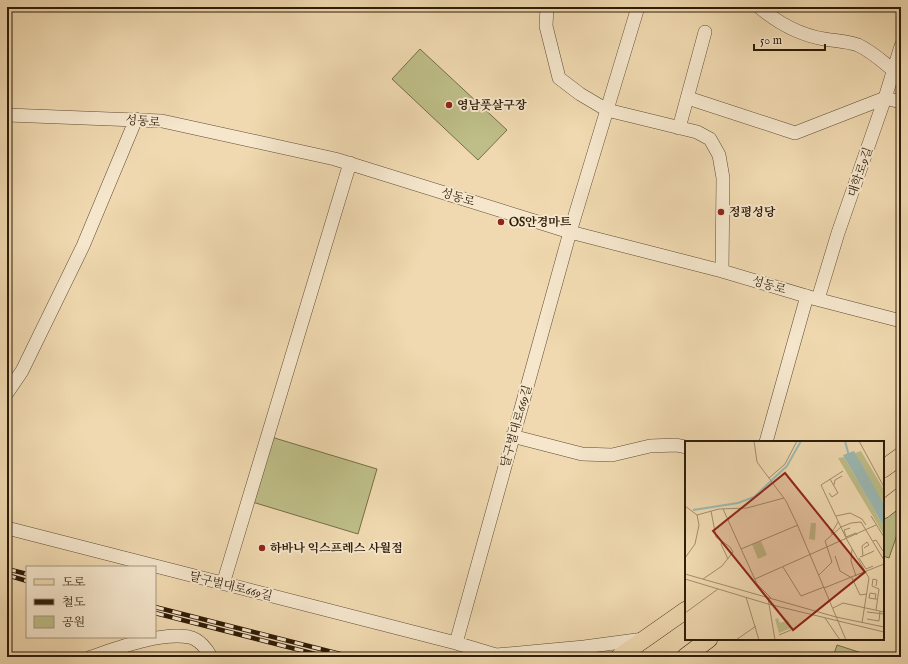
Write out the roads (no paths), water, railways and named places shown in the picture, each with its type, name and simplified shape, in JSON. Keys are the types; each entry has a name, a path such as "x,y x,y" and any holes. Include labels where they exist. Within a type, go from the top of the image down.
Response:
{"main road":[{"path":"884,468 901,456"},
{"path":"884,509 901,496"},
{"path":"619,657 685,611"},
{"path":"685,657 708,640"}],"street":[{"path":"538,7 546,13 546,26 559,78 580,94 607,110 697,132 710,139 719,155 723,178 722,271"},
{"name":"달구벌대로669길","path":"456,643 512,436 570,232 638,7"},
{"path":"759,7 769,16 788,28 824,39 843,41 857,45 873,54 893,70"},
{"path":"679,128 705,32"},
{"name":"대학로9길","path":"766,441 812,298 838,234 885,98 901,46"},
{"path":"688,98 795,133 885,98 901,102"},
{"name":"성동로","path":"7,115 162,121 350,163 570,232 722,271 812,298 901,321"},
{"path":"7,393 22,371 83,246 136,119"},
{"path":"223,584 350,163"},
{"path":"512,436 582,454 612,455 650,446 676,445 685,447"},
{"name":"달구벌대로669길","path":"7,528 154,566"},
{"name":"달구벌대로669길","path":"156,567 456,643 496,655 584,647 649,636"},
{"path":"95,656 163,636 190,637 206,648 211,657"},
{"path":"584,647 593,657"}],"railway":[{"path":"7,569 26,574"},
{"path":"7,575 26,581"},
{"path":"156,607 352,657"},
{"path":"156,613 327,657"}],"place":[{"name":"영남풋살구장","path":"449,105"},
{"name":"정평성당","path":"721,212"},
{"name":"OS안경마트","path":"501,222"},
{"name":"하바나 익스프레스 사월점","path":"262,548"}]}
